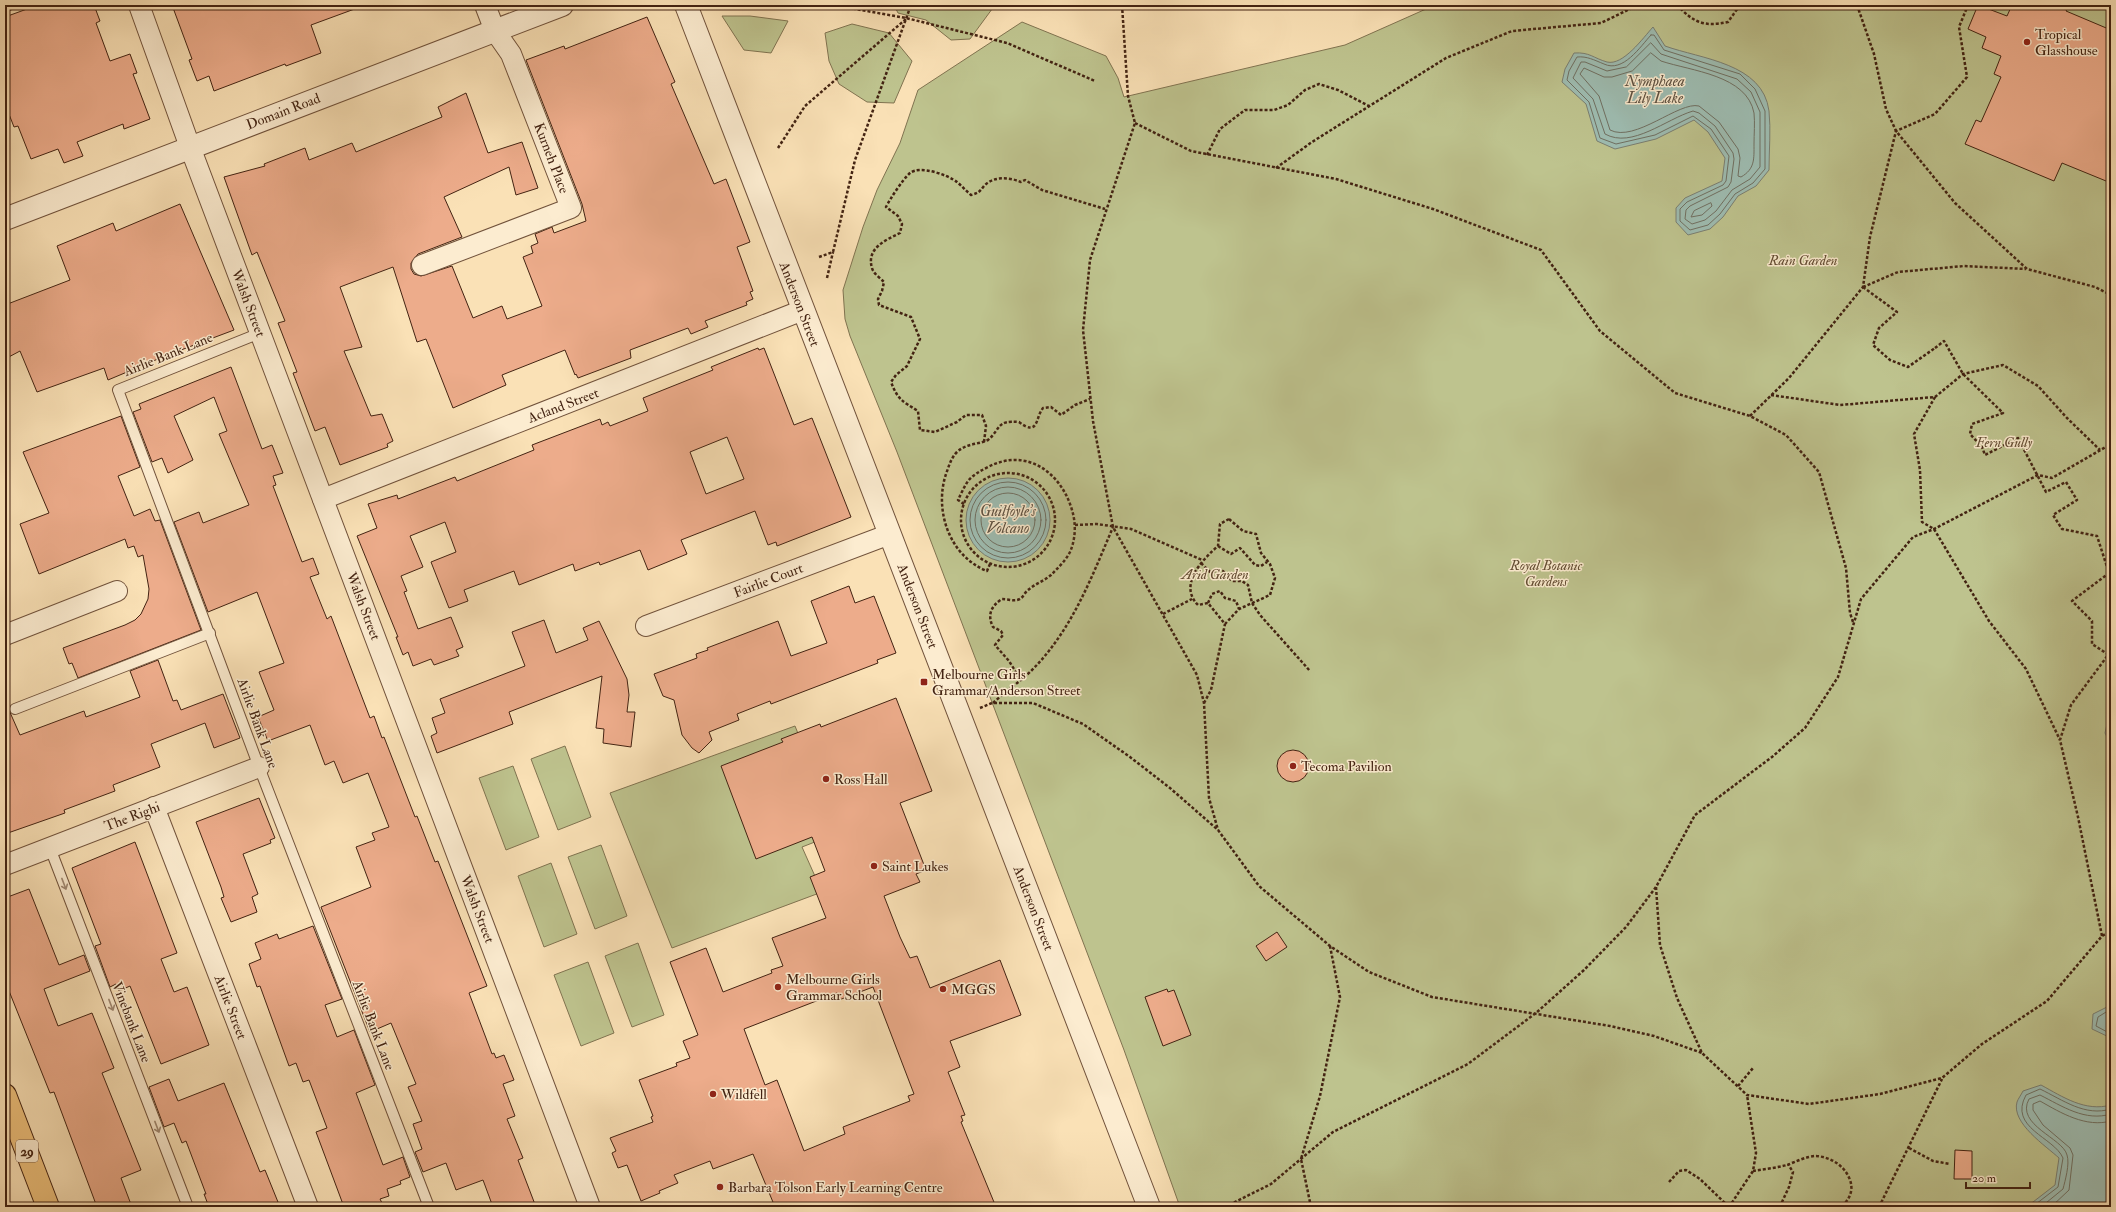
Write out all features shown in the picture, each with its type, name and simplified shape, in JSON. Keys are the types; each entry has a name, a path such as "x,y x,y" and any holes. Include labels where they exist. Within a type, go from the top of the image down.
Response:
{"highway":[{"name":"29","path":"5,1095 48,1207"}],"street":[{"name":"Walsh Street","path":"139,5 190,147 590,1207"},
{"path":"485,5 494,31"},
{"name":"Domain Road","path":"5,219 562,5"},
{"name":"Anderson Street","path":"686,5 961,715 1149,1207"},
{"name":"Kurneh Place","path":"422,265 571,208 511,54 494,31"},
{"name":"Acland Street","path":"323,499 803,310"},
{"name":"Fairlie Court","path":"646,626 890,534"},
{"path":"5,635 117,591"},
{"name":"The Righi","path":"5,865 259,767"},
{"name":"Airlie Street","path":"154,807 308,1207"}],"lane":[{"path":"5,6 9,5"},
{"name":"Airlie Bank Lane","path":"260,333 118,390 259,767 429,1207"},
{"path":"15,709 210,633"},
{"name":"Vinebank Lane","path":"50,848 188,1207"}],"path":[{"path":"833,5 906,18 1007,43 1095,81"},
{"path":"827,278 855,160 911,5"},
{"path":"1122,5 1128,96 1135,123 1090,260 1084,330 1090,399 1113,527 1197,675 1204,703 1209,798 1218,830"},
{"path":"1275,168 1312,142 1446,58 1512,31 1602,23 1638,5"},
{"path":"1677,5 1695,21 1711,26 1728,22 1740,5"},
{"path":"1857,5 1874,54 1886,110 1896,131 1955,203 2027,269"},
{"path":"1896,131 1935,114 1967,77 1959,27 1968,5"},
{"path":"778,148 805,106 906,18"},
{"path":"1207,155 1220,129 1245,110 1274,110 1288,105 1305,90 1319,84 1338,90 1369,106"},
{"path":"1135,123 1191,151 1336,179 1425,206 1541,250 1600,331 1675,393 1750,416 1786,435 1819,472 1846,568 1850,613 1853,622"},
{"path":"1863,287 1870,237 1896,131"},
{"path":"984,442 986,426 982,415 966,415 949,426 935,432 928,432 920,430 918,411 899,400 896,395 891,382 896,375 907,366 920,339 911,317 879,305 878,299 884,282 872,269 871,255 879,242 900,233 902,224 898,216 886,207 890,198 910,173 918,170 941,173 957,182 971,195 978,194 984,186 995,178 1021,182 1025,180 1042,190 1106,209"},
{"path":"819,257 833,252"},
{"path":"1750,416 1789,378 1863,287 1898,272 1964,266 2027,269 2095,287 2111,295"},
{"path":"1863,287 1897,312 1879,328 1874,345 1890,360 1908,367 1922,358 1944,340 1963,374 2003,413 1972,424 1970,434 1982,447 1985,455 2018,438 2046,492 2066,482 2077,500 2053,515 2062,529 2097,536 2109,573 2072,601 2092,621 2092,644 2110,655"},
{"path":"2100,450 2067,418 2038,386 2003,364 1963,374 1935,397 1914,434 1920,470 1922,522 1934,529 1989,621 2026,669 2060,740 2078,817 2102,936"},
{"path":"1771,396 1840,405 1935,397"},
{"path":"990,564 987,571 979,568 963,554 952,540 945,524 941,491 949,467 958,451 971,444 984,442 992,437 997,427 1001,424 1015,422 1031,427 1036,424 1044,408 1051,407 1061,415 1075,405 1090,399"},
{"path":"1225,1207 1271,1184 1333,1132 1468,1064 1536,1013 1584,970 1626,927 1656,887 1695,815 1772,757 1805,728 1838,677 1861,599 1913,537 1934,529 2038,475 2052,478 2111,444"},
{"path":"964,504 958,500 968,481 976,473 1003,461 1026,461 1041,467 1060,483 1070,504 1075,525 1070,552 1063,562 1048,578 1028,590 1022,598 1017,600 1002,599 993,606 990,616 993,627 1001,631 1003,635 995,645 1009,661 1020,679"},
{"path":"1007,474 1017,474 1032,480 1044,490 1052,504 1055,520 1052,536 1045,550 1034,560 1020,566 1005,568 990,564 977,556 967,545 961,531 960,516 964,504 973,488 986,478 1007,474"},
{"path":"1204,703 1211,690 1225,624 1240,609 1270,595 1275,578 1261,553 1256,534 1243,531 1229,519 1220,524 1218,546 1202,560 1190,582 1192,599 1198,605 1208,603"},
{"path":"1075,525 1097,524 1131,529 1202,560"},
{"path":"961,715 992,703 1029,672 1054,644 1082,600 1113,527"},
{"path":"1218,546 1231,554 1240,548 1255,565 1261,566 1267,562"},
{"path":"1201,563 1210,572 1222,571 1232,581 1242,581 1248,585 1252,603 1260,615 1310,671"},
{"path":"1208,603 1212,594 1220,591 1225,598 1236,601 1240,609"},
{"path":"1163,614 1192,599"},
{"path":"1208,603 1225,624"},
{"path":"2060,740 2072,705 2110,655 2111,651"},
{"path":"992,703 1033,703 1083,724 1130,757 1218,830 1259,886 1330,946 1369,972 1432,997 1536,1013 1610,1026 1654,1036 1702,1053 1748,1095 1810,1104 1880,1094 1942,1078"},
{"path":"1656,887 1660,945 1677,998 1702,1053"},
{"path":"1879,1207 1942,1078 1982,1044 2047,1000 2102,936 2111,931"},
{"path":"1310,1207 1301,1159 1320,1096 1340,997 1330,946"},
{"path":"1738,1086 1753,1068"},
{"path":"1669,1182 1679,1171 1686,1170 1700,1179 1729,1207 1753,1170 1756,1153 1748,1095"},
{"path":"1909,1148 1933,1161 1950,1164"},
{"path":"1753,1170 1788,1164 1816,1156 1834,1161 1842,1166 1850,1180 1851,1193 1848,1201 1841,1207"},
{"path":"1784,1207 1782,1202 1789,1187 1793,1172 1788,1164"}],"green space":[{"path":"894,5 995,5 970,39 951,40 926,20 898,13"},
{"name":"Royal Botanic Gardens","path":"1435,5 2111,5 2111,1207 1180,1207 1124,1050 897,452 850,336 845,319 843,290 863,227 877,190 900,143 918,90 1022,22 1106,56 1118,78 1124,97 1345,45"},
{"path":"722,16 750,16 788,21 771,53 744,50"},
{"path":"852,24 889,33 912,61 894,103 867,102 839,84 829,61 825,33"},
{"path":"795,726 838,833 802,847 822,892 672,948 610,793"},
{"path":"565,746 591,817 558,830 531,759"},
{"path":"513,766 539,837 506,850 479,778"},
{"path":"601,845 627,916 595,929 568,857"},
{"path":"551,863 577,934 544,947 518,876"},
{"path":"638,943 664,1015 632,1027 605,956"},
{"path":"588,962 614,1033 581,1046 554,975"}],"water":[{"name":"Nymphaea Lily Lake","path":"1653,27 1665,46 1728,65 1743,73 1755,82 1764,95 1769,111 1769,170 1756,186 1738,196 1723,217 1710,229 1688,235 1676,222 1676,208 1685,198 1722,181 1725,158 1708,132 1694,120 1656,139 1615,149 1597,141 1586,104 1562,82 1565,69 1574,53 1584,53 1607,62 1620,60 1638,44"},
{"name":"Guilfoyle's Volcano","path":"1000,478 1016,478 1032,485 1043,496 1050,512 1050,528 1047,536 1038,550 1032,555 1016,562 1000,562 984,555 973,544 966,528 966,512 973,496 984,485"},
{"path":"2111,706 2111,745 2105,733"},
{"path":"2111,1005 2111,1038 2092,1029 2093,1014"},
{"path":"2041,1085 2083,1105 2101,1107 2111,1105 2111,1207 2023,1207 2033,1202 2055,1185 2059,1158 2038,1141 2024,1126 2019,1118 2017,1110 2017,1102 2023,1091"}],"building":[{"path":"38,5 94,5 100,21 96,23 110,61 130,54 137,73 133,74 150,119 124,129 123,124 77,142 83,156 64,163 58,149 31,159 18,126 14,127 5,104 5,17"},
{"path":"172,5 360,5 360,7 311,25 321,53 286,66 285,64 214,91 209,76 197,81 189,60 192,59"},
{"path":"1978,5 2007,16 2012,5 2069,5 2066,11 2111,30 2111,183 2062,163 2054,181 1965,144 1976,120 1981,122 2001,77 1994,74 2001,56 1982,48 1986,37 1968,29"},
{"path":"647,17 675,82 671,84 714,184 726,179 750,242 737,247 753,291 750,292 753,299 746,302 747,305 705,321 708,327 691,334 688,328 630,350 631,358 578,378 576,374 575,375 565,350 502,375 506,385 453,408 426,339 417,342 393,267 340,287 362,347 344,351 371,416 382,414 393,441 387,444 388,447 340,465 325,427 315,431 293,373 297,372 278,323 285,321 257,252 252,255 224,177 265,166 264,164 305,148 309,160 352,143 356,152 442,117 438,107 466,93 488,153 522,142 538,188 516,195 509,167 444,197 462,237 418,254 411,263 411,269 414,274 421,276 452,266 473,318 502,306 507,319 542,306 523,257 533,253 531,246 538,243 535,234 552,227 554,233 586,221 582,204 526,60 564,46 565,49"},
{"path":"180,204 234,330 165,356 108,380 104,368 37,392 20,351 5,359 5,305 70,280 57,246 113,223 116,231"},
{"path":"758,348 759,350 764,348 794,425 812,418 851,517 777,546 776,542 768,545 755,511 681,540 687,554 648,570 640,550 600,565 599,562 575,571 573,564 519,585 514,571 464,590 468,601 449,608 431,562 456,552 445,522 410,536 423,567 401,576 407,591 404,592 418,629 451,617 463,647 456,650 459,656 434,665 431,659 413,666 408,652 403,655 396,637 398,637 357,536 377,528 368,504 397,495 398,499 455,477 457,481 534,450 532,445 600,419 602,425 608,422 610,426 648,411 643,398 713,370 711,367","holes":["727,437 744,479 706,494 690,452"]},
{"path":"231,367 262,449 272,445 283,473 273,476 276,485 273,486 302,562 313,558 319,574 310,577 327,619 331,616 370,718 374,716 382,738 384,737 415,817 417,816 435,862 438,861 487,986 469,993 492,1054 494,1053 496,1058 504,1055 514,1080 503,1084 515,1116 507,1119 523,1158 518,1160 536,1207 493,1207 483,1180 456,1190 446,1163 423,1172 415,1152 422,1149 413,1124 422,1121 408,1087 416,1084 391,1023 370,1032 321,907 371,887 356,847 375,840 372,833 389,827 368,773 343,783 334,761 325,765 310,725 268,741 258,717 274,710 259,672 284,663 257,592 208,612 174,522 199,512 203,523 249,505 219,434 227,431 214,397 174,416 193,460 168,473 162,458 152,462 133,412 141,409 139,404"},
{"path":"121,416 140,467 118,476 134,516 150,509 155,521 160,520 201,630 78,678 72,663 69,664 63,648 125,625 135,620 141,614 148,599 149,589 143,555 138,557 134,546 128,548 125,539 39,574 20,524 49,513 23,452"},
{"path":"849,586 855,603 874,596 896,653 877,660 878,663 771,704 770,701 737,714 739,720 709,732 712,740 699,753 692,748 682,735 674,700 663,696 654,674 697,658 696,654 708,650 707,648 778,621 791,656 827,643 811,601"},
{"path":"544,620 556,653 588,640 583,628 599,621 627,679 629,695 627,712 635,712 631,747 603,743 604,729 596,728 602,676 509,712 513,724 437,753 431,736 437,733 432,718 445,713 440,699 525,666 512,632"},
{"path":"158,660 173,701 177,700 181,710 223,694 240,738 214,748 205,723 151,744 160,767 113,785 115,791 64,810 65,813 5,834 5,701 20,735 84,711 86,717 140,697 130,671"},
{"path":"896,698 932,791 900,803 926,870 916,874 920,882 884,896 900,937 910,958 917,956 930,988 1000,960 1021,1015 950,1041 960,1067 948,1072 965,1115 961,1116 963,1121 961,1122 996,1207 775,1207 753,1154 713,1169 710,1161 674,1175 678,1183 641,1201 627,1165 618,1168 612,1153 616,1151 610,1138 653,1122 651,1117 653,1116 639,1080 677,1066 676,1063 690,1058 683,1041 698,1035 670,962 706,948 723,992 772,973 771,970 783,966 772,938 826,918 810,877 825,871 812,837 756,859 721,766 783,742 781,739 820,724 821,727","holes":["873,987 914,1094 908,1096 910,1101 843,1127 845,1134 804,1151 777,1080 765,1085 744,1029 837,993 839,1000"]},
{"name":"Tecoma Pavilion","path":"1293,750 1304,755 1309,766 1304,777 1293,782 1282,777 1277,766 1282,755"},
{"path":"259,798 275,838 270,840 271,843 243,854 258,894 252,897 257,912 231,922 221,898 224,897 221,887 196,822"},
{"path":"135,842 177,953 161,959 174,992 187,987 209,1045 161,1064 130,986 119,991 116,984 110,987 95,946 101,944 72,868"},
{"path":"29,889 59,965 84,955 90,971 44,989 58,1026 92,1013 114,1068 102,1073 141,1170 121,1178 132,1207 97,1207 54,1092 50,1093 5,981 5,898"},
{"path":"313,926 342,999 325,1005 337,1037 354,1030 375,1085 356,1093 383,1165 403,1157 410,1177 400,1181 401,1184 387,1189 389,1196 380,1199 384,1207 344,1207 316,1132 327,1128 309,1080 303,1082 296,1063 289,1066 260,986 257,987 249,964 261,959 255,943 277,934 279,939"},
{"path":"1277,932 1287,947 1266,961 1256,946"},
{"path":"1167,989 1168,992 1174,990 1191,1035 1163,1046 1145,997"},
{"path":"169,1079 178,1101 224,1083 260,1172 265,1170 280,1207 209,1207 204,1194 206,1194 186,1141 182,1143 174,1123 164,1127 149,1087"},
{"path":"1955,1150 1972,1151 1972,1179 1954,1179"}],"place":[{"name":"Tropical Glasshouse","path":"2027,42"},
{"name":"Melbourne Girls Grammar/Anderson Street","path":"924,682"},
{"name":"Tecoma Pavilion","path":"1293,766"},
{"name":"Ross Hall","path":"826,779"},
{"name":"Saint Lukes","path":"874,866"},
{"name":"Melbourne Girls Grammar School","path":"778,987"},
{"name":"MGGS","path":"943,989"},
{"name":"Wildfell","path":"713,1094"},
{"name":"Barbara Tolson Early Learning Centre","path":"720,1187"}],"park label":[{"name":"Rain Garden","path":"1803,260"},
{"name":"Fern Gully","path":"2004,442"},
{"name":"Arid Garden","path":"1215,574"}]}
